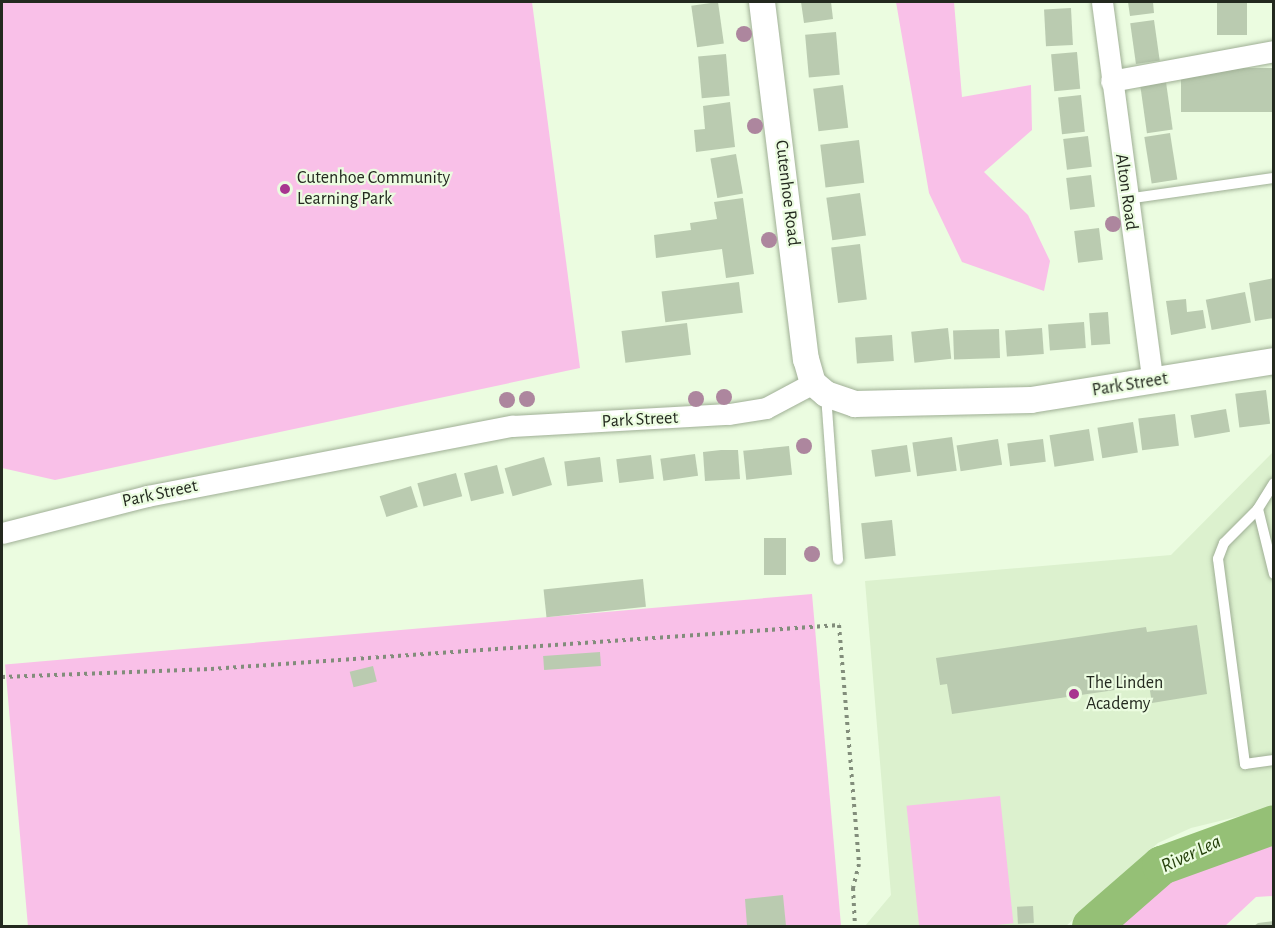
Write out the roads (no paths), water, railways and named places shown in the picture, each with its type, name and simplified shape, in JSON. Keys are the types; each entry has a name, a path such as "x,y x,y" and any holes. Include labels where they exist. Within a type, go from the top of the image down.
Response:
{"street":[{"name":"Cutenhoe Road","path":"762,2 806,359 819,389"},
{"name":"Alton Road","path":"1102,2 1126,199 1153,382"},
{"path":"1111,81 1274,51"},
{"name":"Park Street","path":"2,533 147,496 513,426 729,414 766,408 819,389 855,404 1031,400 1274,361"}],"lane":[{"path":"1126,199 1274,178"},
{"path":"819,389 838,560"},
{"path":"1274,483 1258,509 1224,543 1218,560 1245,764 1274,760"},
{"path":"1258,509 1274,574"}],"waterway":[{"name":"River Lea","path":"1091,926 1161,865 1274,824"}],"place":[{"name":"Cutenhoe Community Learning Park","path":"285,189"},
{"name":"The Linden Academy","path":"1074,694"}]}
